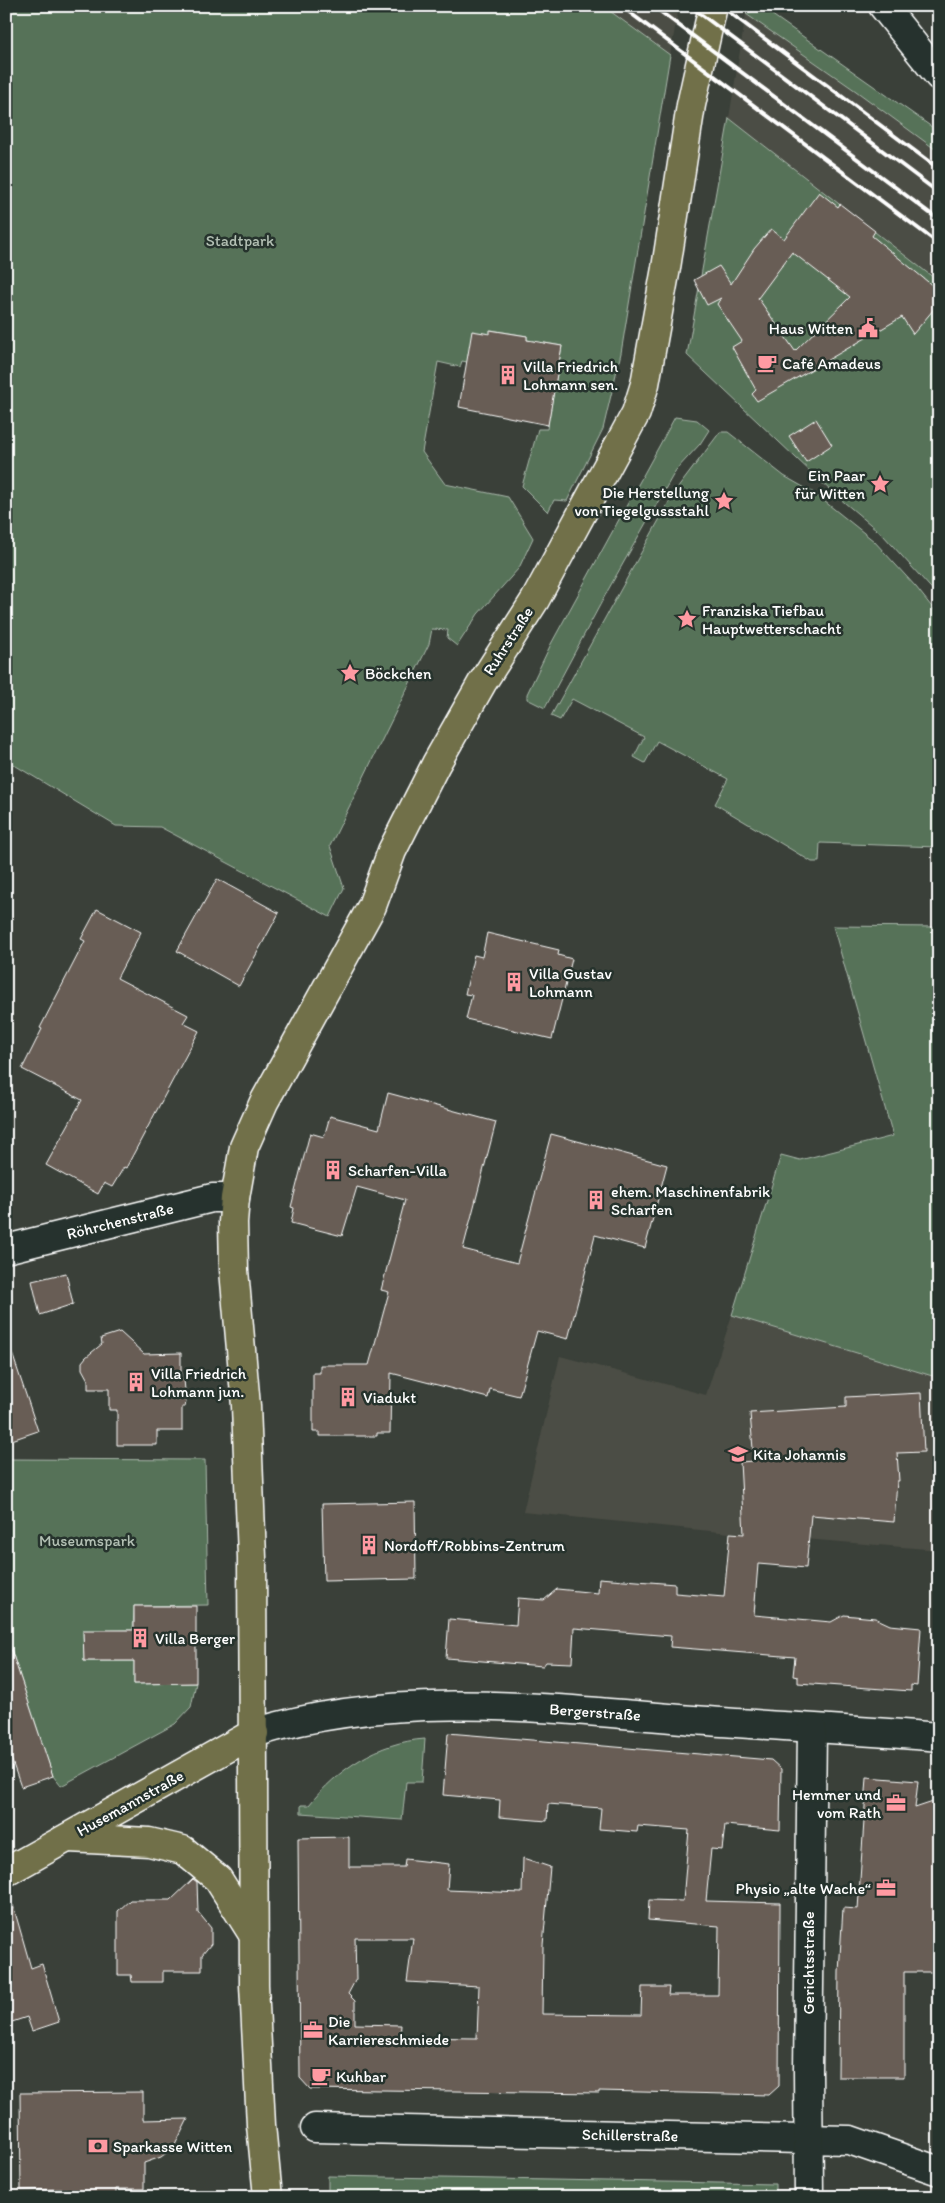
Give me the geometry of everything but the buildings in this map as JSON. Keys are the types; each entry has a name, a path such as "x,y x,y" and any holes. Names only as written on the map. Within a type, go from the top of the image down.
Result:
{"main road":[{"name":"Ruhrstraße","path":"267,2187 256,2045 252,1557 246,1406 234,1270 233,1222 235,1198 244,1147 264,1102 372,906 392,851 436,764 482,683 535,600 636,413 645,384 691,105 713,6"},
{"name":"Husemannstraße","path":"6,1872 254,1733"},
{"path":"68,1838 149,1842 182,1850 218,1879 254,1936"}],"street":[{"path":"883,6 939,76"},
{"name":"Röhrchenstraße","path":"6,1249 212,1198 235,1198"},
{"name":"Bergerstraße","path":"254,1733 291,1722 341,1713 424,1705 578,1710 939,1737"},
{"name":"Gerichtsstraße","path":"809,2197 812,1729"},
{"name":"Schillerstraße","path":"315,2128 850,2140 939,2171"}],"shaded area":[{"path":"603,6 679,6 670,55"},
{"path":"746,14 939,152 939,282 729,118"},
{"name":"Kita Johannis","path":"732,1315 939,1378 939,1550 730,1533 523,1512 560,1356 706,1395"}],"green space":[{"name":"Stadtpark","path":"6,6 603,6 670,55 621,353 603,429 567,501 554,500 548,512 522,486 538,429 547,429 562,346 527,340 527,336 491,330 490,334 467,362 462,361 460,367 438,362 422,452 445,484 508,497 533,538 519,568 478,614 457,646 447,638 448,630 432,629 429,644 330,846 344,888 330,917 160,827 116,826 6,760"},
{"path":"761,7 939,132 939,152 746,14"},
{"path":"729,118 939,282 939,597 883,535 832,492 687,355"},
{"path":"675,417 697,420 709,430 700,444 676,470 608,590 545,708 527,699 527,694 551,644"},
{"path":"720,432 728,432 784,476 814,493 874,541 916,587 939,616 939,847 820,843 819,862 812,862 715,804 728,779 657,741 645,763 634,757 644,737 572,699 560,720 551,716 674,493"},
{"path":"833,926 939,927 939,1378 732,1315 781,1155 800,1160 893,1136"},
{"name":"Museumspark","path":"6,1459 205,1460 208,1605 134,1606 133,1630 83,1631 84,1661 134,1661 134,1684 196,1683 191,1707 175,1724 61,1786 53,1776 6,1634"},
{"path":"425,1739 422,1782 406,1782 402,1820 301,1813 301,1805 309,1805 333,1780 360,1760 391,1746"},
{"path":"328,2176 775,2184 775,2197 328,2197"}],"railway":[{"path":"621,6 939,244"},
{"path":"653,6 939,220"},
{"path":"690,6 939,193"},
{"path":"721,6 939,169"}],"place":[{"name":"Haus Witten","path":"868,328"},
{"name":"Café Amadeus","path":"767,363"},
{"name":"Villa Friedrich Lohmann sen.","path":"508,375"},
{"name":"Ein Paar für Witten","path":"880,484"},
{"name":"Die Herstellung von Tiegelgussstahl","path":"724,501"},
{"name":"Franziska Tiefbau Hauptwetterschacht","path":"687,619"},
{"name":"Böckchen","path":"350,673"},
{"name":"Villa Gustav Lohmann","path":"514,982"},
{"name":"Scharfen-Villa","path":"333,1170"},
{"name":"ehem. Maschinenfabrik Scharfen","path":"596,1200"},
{"name":"Villa Friedrich Lohmann jun.","path":"136,1382"},
{"name":"Viadukt","path":"348,1397"},
{"name":"Kita Johannis","path":"738,1454"},
{"name":"Nordoff/Robbins-Zentrum","path":"369,1545"},
{"name":"Villa Berger","path":"140,1638"},
{"name":"Hemmer und vom Rath","path":"896,1803"},
{"name":"Physio „alte Wache“","path":"886,1888"},
{"name":"Die Karriereschmiede","path":"313,2030"},
{"name":"Kuhbar","path":"321,2076"},
{"name":"Sparkasse Witten","path":"98,2146"}]}
